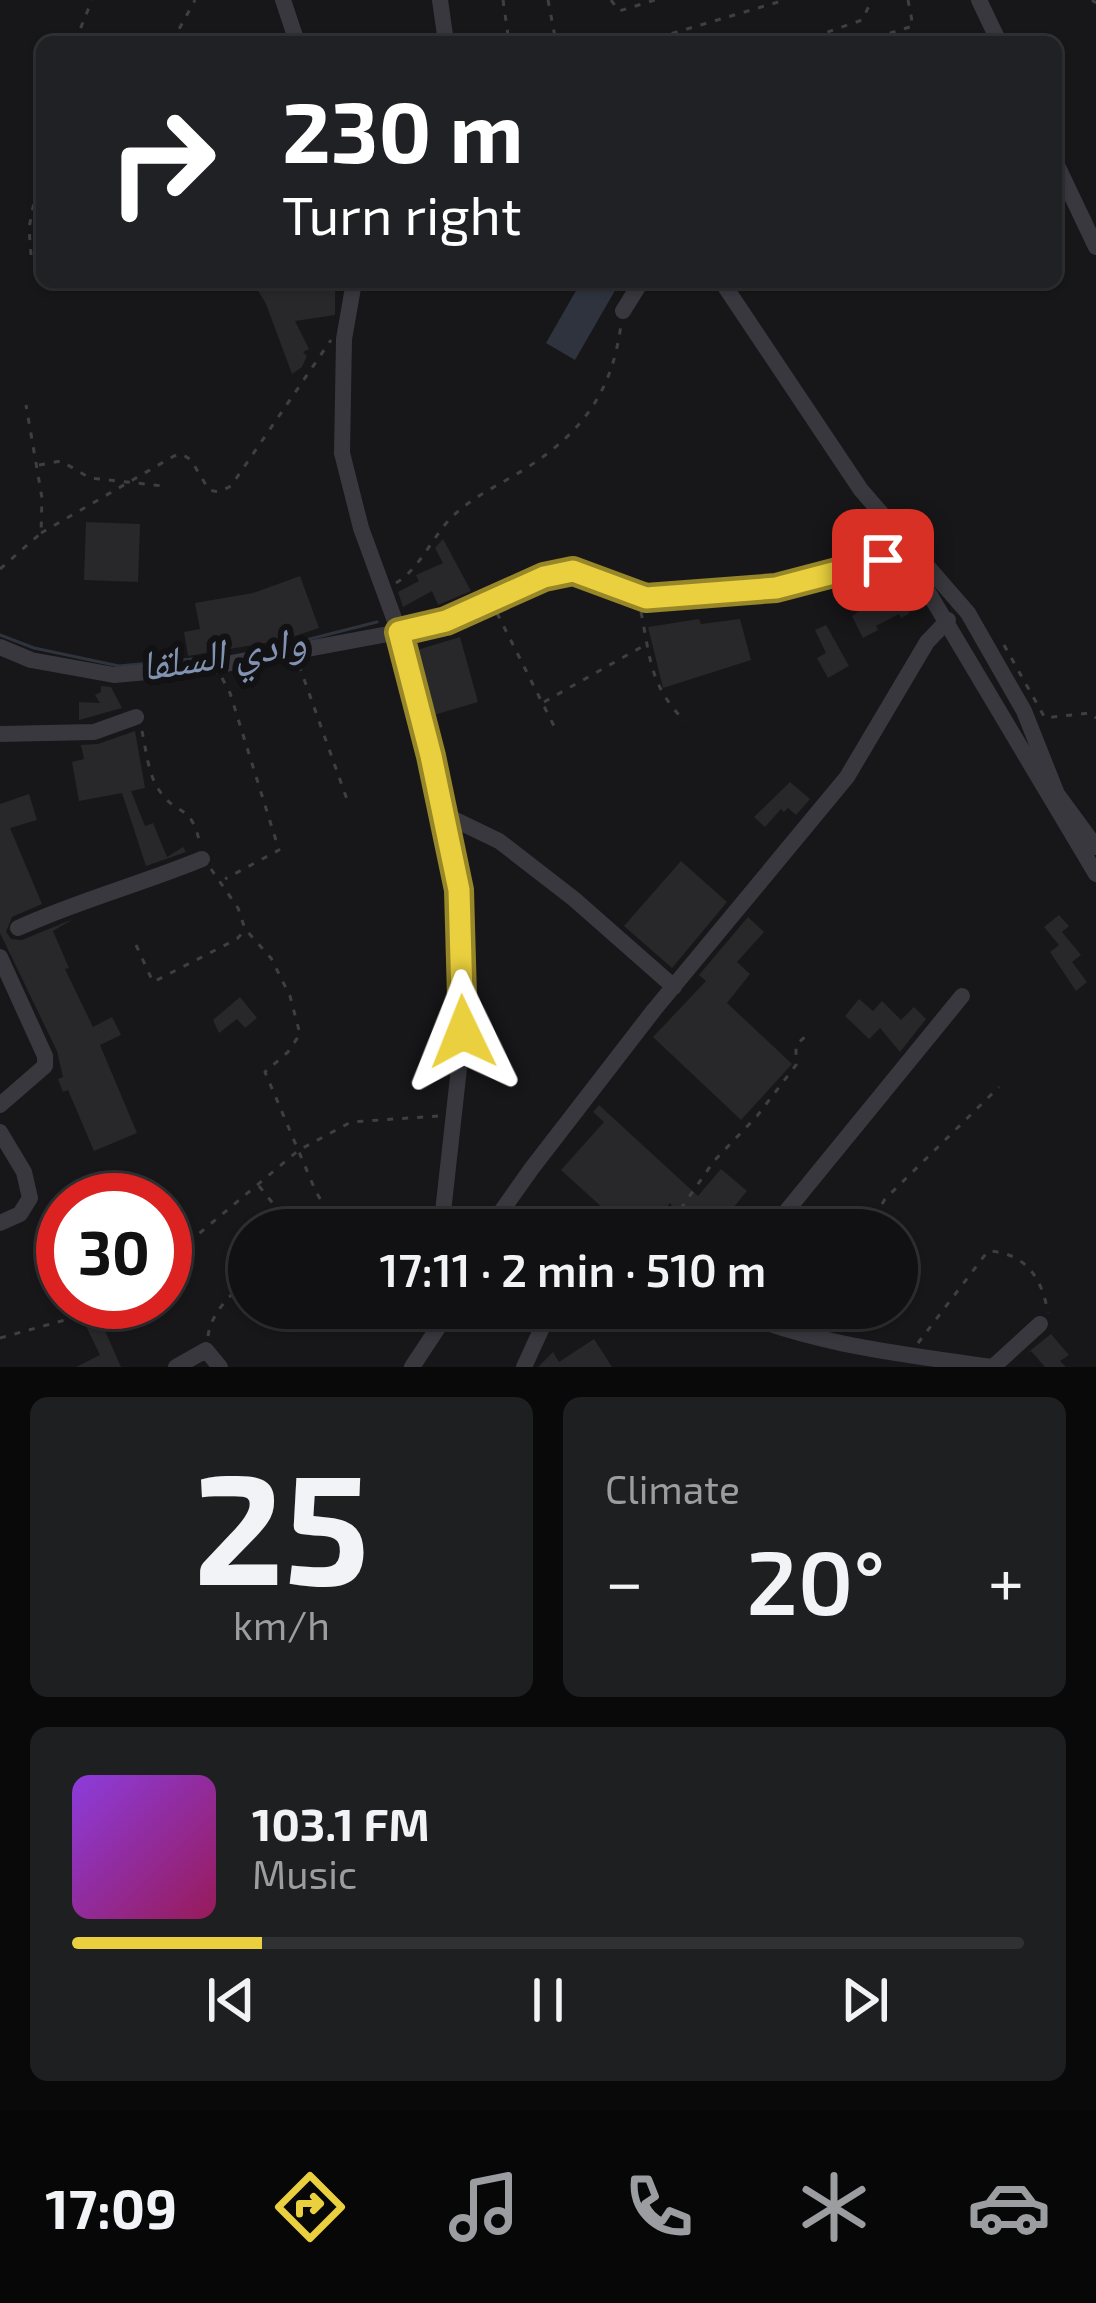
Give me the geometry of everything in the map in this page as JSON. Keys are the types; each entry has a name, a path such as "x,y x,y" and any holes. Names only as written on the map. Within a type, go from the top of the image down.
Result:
{"street":[{"path":"283,0 295,36"},
{"path":"440,0 445,36"},
{"path":"979,0 996,36"},
{"path":"1062,176 1096,247"},
{"path":"353,288 344,339 342,453 361,528 399,632 459,890 463,1011 443,1209"},
{"path":"623,311 637,288"},
{"path":"726,288 861,490 968,613 1024,711 1057,794 1096,847"},
{"path":"0,647 31,660 115,675 215,666 446,621 544,577 573,571 638,598 776,588 883,560 918,575 1096,874"},
{"path":"503,1209 674,987 847,777 928,642 948,620"},
{"path":"0,734 94,732 136,717"},
{"path":"443,814 499,841 674,987"},
{"path":"18,928 202,859"},
{"path":"0,957 46,1066 0,1105"},
{"path":"788,1209 962,996"},
{"path":"0,1132 24,1172 30,1198 20,1214 0,1223"},
{"path":"795,1329 907,1357 992,1367 1040,1324"},
{"path":"412,1367 434,1329"},
{"path":"524,1367 541,1329"},
{"path":"176,1367 206,1350 220,1367"}],"path":[{"path":"77,36 92,0"},
{"path":"175,36 195,0"},
{"path":"503,0 508,36"},
{"path":"548,0 555,36"},
{"path":"611,0 619,11 656,0"},
{"path":"663,36 785,0"},
{"path":"816,36 862,20 872,0"},
{"path":"880,36 913,26 908,0"},
{"path":"31,255 29,228 36,192"},
{"path":"383,588 402,580 452,517 527,468 592,410 616,361 623,311"},
{"path":"0,569 41,533 182,454 191,460 208,490 219,492 231,485 328,340 344,339"},
{"path":"26,405 38,466 41,533"},
{"path":"38,466 61,461 90,478 163,486"},
{"path":"638,598 656,685 685,721"},
{"path":"491,601 557,732"},
{"path":"996,638 1045,718 1089,713 1096,718"},
{"path":"542,703 647,644"},
{"path":"294,652 349,805"},
{"path":"215,666 230,693 279,850 222,881"},
{"path":"136,717 159,792 196,824 202,859 222,881 245,929 271,958 290,997 300,1034 266,1072 327,1209"},
{"path":"136,946 153,982 237,939 245,929"},
{"path":"681,1209 714,1161 796,1065 796,1046 807,1036"},
{"path":"879,1209 999,1087"},
{"path":"192,1239 299,1150 351,1121 452,1116"},
{"path":"258,1184 278,1209"},
{"path":"907,1357 988,1251 1012,1255 1033,1269 1048,1314 1040,1324"},
{"path":"206,1350 210,1325 228,1299"},
{"path":"0,1338 36,1328"},
{"path":"837,1342 844,1329"}],"shaded area":[{"path":"578,288 616,288 575,360 546,343"}],"building":[{"path":"257,288 335,288 335,315 295,321 309,349 303,352 307,356 302,367 292,374"},
{"path":"86,522 140,524 138,582 84,580"},
{"path":"443,539 471,591 438,605 432,591 403,607 398,592 419,581 416,575 443,563 435,548"},
{"path":"300,576 319,628 283,640 188,656 184,632 200,629 195,603 253,593"},
{"path":"890,590 910,613 876,626 878,630 863,638 852,616"},
{"path":"699,619 701,624 740,619 751,660 663,688 648,627"},
{"path":"826,625 849,666 828,678 817,658 826,653 815,630"},
{"path":"460,637 478,702 434,715 417,650"},
{"path":"101,686 111,687 122,708 79,720 79,702 100,703 95,695"},
{"path":"135,731 145,788 131,791 145,826 153,823 167,857 183,847 186,852 146,866 122,793 79,801 72,762 84,759 81,745"},
{"path":"790,782 810,799 796,815 781,809 765,827 754,817"},
{"path":"29,794 37,820 10,828 42,904 12,917 6,932 11,939 22,940 73,919 53,931 69,968 65,969 93,1027 112,1017 121,1035 100,1045 137,1133 94,1151 68,1090 63,1092 58,1079 63,1077 57,1051 0,933 0,804"},
{"path":"681,861 727,902 672,968 624,926"},
{"path":"1059,915 1069,926 1062,932 1081,955 1072,962 1087,982 1076,991 1050,952 1059,945 1044,927"},
{"path":"748,917 764,932 737,962 750,974 727,1003 792,1064 741,1120 653,1037 706,981 699,975"},
{"path":"240,997 257,1018 245,1028 237,1019 219,1033 213,1020"},
{"path":"859,999 873,1011 882,1001 901,1020 914,1007 926,1019 900,1052 880,1028 869,1039 845,1016"},
{"path":"599,1105 698,1196 721,1169 747,1191 732,1209 674,1209 670,1203 665,1209 604,1209 561,1170 604,1122 593,1112"},
{"path":"87,1329 104,1329 121,1367 76,1367 100,1355"},
{"path":"1051,1334 1069,1355 1060,1361 1066,1367 1045,1367 1031,1351 1026,1354"},
{"path":"594,1339 612,1367 538,1367 553,1352 559,1362"}],"waterway":[{"name":"وادي السلقا","path":"298,642 377,622"},
{"name":"وادي السلقا","path":"0,635 34,648 119,666 224,656"}],"route":[{"path":"463,1032 459,890 399,632 446,621 544,577 573,571 646,598 776,588 883,560"}]}
